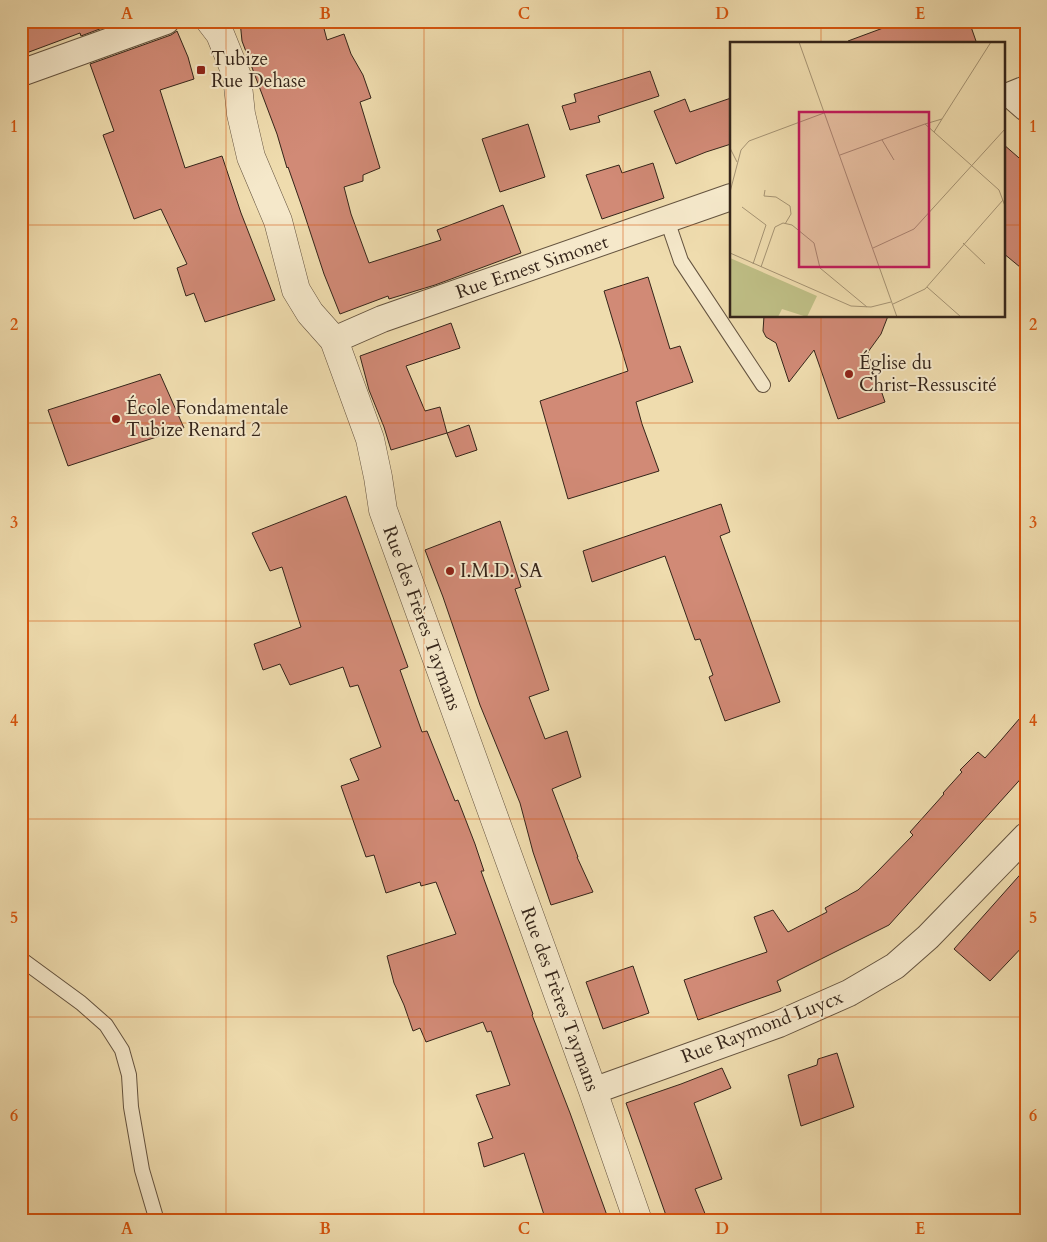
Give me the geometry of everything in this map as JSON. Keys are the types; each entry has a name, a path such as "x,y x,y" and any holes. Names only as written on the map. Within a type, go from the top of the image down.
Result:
{"street":[{"path":"21,74 166,21"},
{"name":"Rue des Frères Taymans","path":"210,21 220,34 237,76 241,114 251,157 278,221 296,290 310,313 334,340 370,439 383,510 593,1091 638,1221"},
{"name":"Rue Ernest Simonet","path":"334,340 382,318 667,220 730,196"},
{"name":"Rue Raymond Luycx","path":"593,1091 779,1024 849,993 895,966 1026,836"}],"lane":[{"path":"667,220 681,261 763,385"},
{"path":"21,959 81,1003 106,1026 122,1050 129,1075 142,1170 157,1221"}],"building":[{"path":"32,21 121,21 81,36 80,33 21,55 21,25"},
{"path":"240,21 322,21 327,40 344,34 351,54 363,75 371,98 360,102 380,168 363,175 363,181 344,187 351,214 369,263 441,240 437,230 503,205 521,253 435,285 389,299 388,296 340,314 324,274 277,134 242,41"},
{"path":"902,21 969,21 976,42 848,42"},
{"path":"177,31 188,57 194,79 160,90 185,168 222,156 241,213 275,300 205,322 194,293 186,296 177,268 187,264 161,209 134,219 103,135 114,131 90,64 171,35"},
{"path":"650,71 659,96 598,116 600,122 570,130 562,106 576,102 574,94"},
{"path":"730,98 730,144 676,164 654,111 685,99 690,112"},
{"path":"528,124 545,177 500,192 482,139"},
{"path":"1004,145 1026,164 1026,272 1004,254"},
{"path":"653,163 664,198 602,219 586,175 619,165 622,173"},
{"path":"648,277 670,349 680,346 693,382 636,402 659,471 568,499 540,401 628,371 604,291"},
{"name":"Église du Christ-Ressuscité","path":"764,318 887,318 881,334 868,352 885,402 838,419 814,350 789,382 776,343 766,337 763,331"},
{"path":"451,323 460,348 406,366 425,411 440,407 447,433 391,450 369,390 360,356"},
{"name":"École Fondamentale Tubize Renard 2","path":"160,374 184,428 68,466 48,410"},
{"path":"469,425 477,450 456,457 447,433"},
{"path":"346,496 408,667 400,670 422,732 427,731 455,801 458,800 475,844 484,871 481,871 532,1015 609,1221 546,1221 524,1153 484,1167 478,1143 493,1138 476,1095 510,1085 491,1031 487,1032 483,1022 426,1042 420,1028 413,1031 394,983 387,956 456,934 436,882 421,886 420,882 386,893 374,855 366,857 341,786 359,780 350,759 381,747 358,685 350,687 343,667 290,685 280,664 263,670 254,644 301,627 282,567 270,571 252,533"},
{"path":"721,504 730,532 720,536 780,702 725,721 709,677 713,675 700,639 695,640 665,556 592,582 583,551"},
{"path":"500,521 521,587 515,589 549,690 529,697 545,739 567,731 581,777 552,789 577,857 593,892 551,905 533,852 520,803 480,705 425,550"},
{"path":"1026,711 1026,773 889,925 777,981 781,991 698,1020 684,980 767,952 754,917 773,910 788,932 827,912 825,908 858,890 913,835 910,832 962,772 960,770 978,752 985,758"},
{"path":"1026,868 1026,943 990,981 954,949"},
{"path":"633,966 649,1013 603,1029 586,982"},
{"path":"837,1053 854,1107 801,1126 788,1075 817,1065 818,1059"},
{"path":"722,1068 731,1088 694,1103 722,1179 695,1189 708,1221 668,1221 626,1103"}],"place":[{"name":"Tubize Rue Dehase","path":"201,70"},
{"name":"Église du Christ-Ressuscité","path":"849,374"},
{"name":"École Fondamentale Tubize Renard 2","path":"116,419"},
{"name":"I.M.D. SA","path":"450,571"}]}
